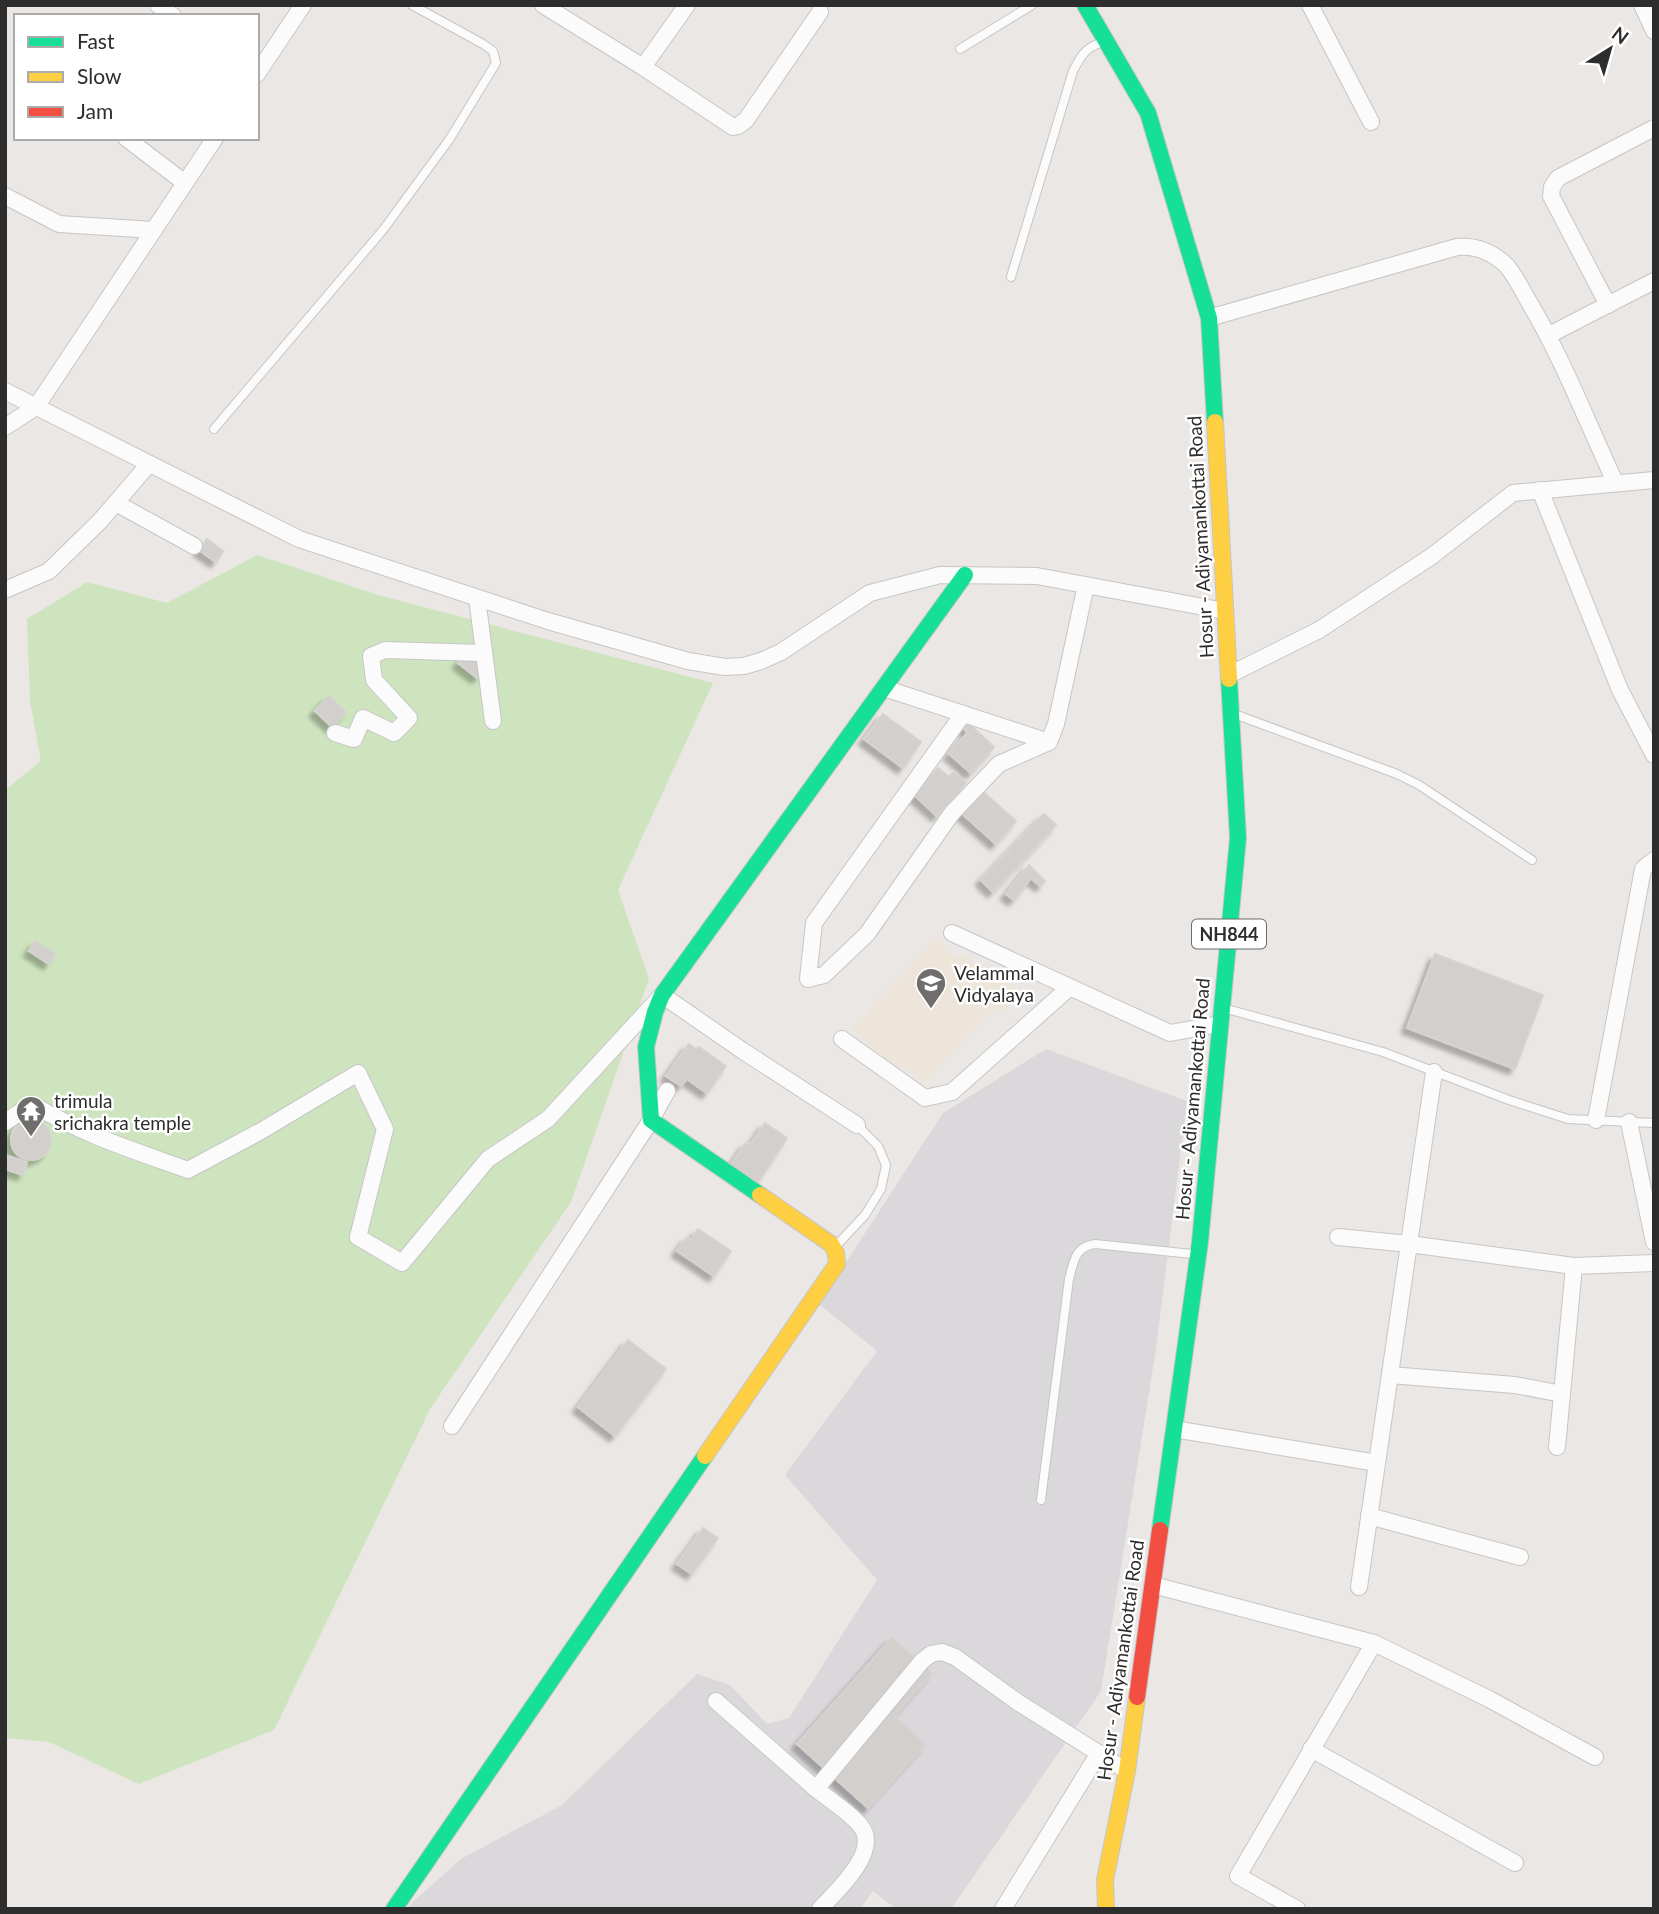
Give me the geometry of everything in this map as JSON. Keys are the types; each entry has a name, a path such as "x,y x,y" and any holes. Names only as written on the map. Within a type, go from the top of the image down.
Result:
{"main road":[{"name":"Hosur - Adiyamankottai Road","path":"1085,5 1148,113 1209,318 1238,838 1198,1255 1127,1770 1105,1880 1106,1909"},
{"path":"394,1909 837,1264 835,1248 651,1120 646,1046 662,995 965,575"},
{"name":"Hosur - Adiyamankottai Road","path":"1090,1909 1105,1880"}],"street":[{"path":"259,71 303,5"},
{"path":"543,5 643,66 733,127 746,120 820,12"},
{"path":"643,66 687,5"},
{"path":"1310,5 1371,122"},
{"path":"1642,5 1654,31"},
{"path":"1608,305 1551,196 1551,191 1558,178 1654,128"},
{"path":"129,140 185,183"},
{"path":"5,427 36,407 214,140"},
{"path":"5,196 59,224 154,230"},
{"path":"1209,318 1457,247 1468,246 1490,254 1508,268 1549,335 1615,482"},
{"path":"1549,335 1654,281"},
{"path":"5,391 299,539 548,621 676,657 725,667 744,666 781,652 870,593 940,575 1037,576 1225,611"},
{"path":"5,590 49,571 100,521 149,464"},
{"path":"1229,675 1319,630 1432,556 1513,493 1654,480"},
{"path":"1540,491 1619,690 1654,755"},
{"path":"116,503 194,547"},
{"path":"963,714 814,923 808,979 824,975 867,934 952,813 999,764 1049,743 1056,724 1086,585"},
{"path":"477,598 493,721"},
{"path":"335,733 354,739 363,718 394,733 409,718 374,680 371,656 385,650 483,653"},
{"path":"884,688 1049,743"},
{"path":"1596,1120 1643,869 1654,860"},
{"path":"952,933 1170,1032 1221,1016"},
{"path":"842,1039 925,1098 952,1092 1070,987"},
{"path":"5,1122 32,1104 94,1136 188,1170 261,1131 358,1073 385,1129 358,1237 402,1263 488,1159 548,1119 662,995 857,1125"},
{"path":"1359,1587 1434,1072"},
{"path":"452,1426 651,1120 667,1091"},
{"path":"1629,1122 1654,1242"},
{"path":"1338,1237 1574,1266 1654,1263"},
{"path":"1558,1447 1574,1266"},
{"path":"1390,1375 1515,1385 1562,1394"},
{"path":"1174,1429 1377,1463"},
{"path":"1369,1516 1520,1557"},
{"path":"1153,1585 1374,1643 1489,1699 1595,1757"},
{"path":"1297,1909 1238,1876 1374,1643"},
{"path":"816,1789 922,1661 932,1654 942,1652 955,1657 1019,1703 1127,1770"},
{"path":"716,1701 862,1826 866,1842 857,1866 820,1909"},
{"path":"1311,1749 1515,1863"},
{"path":"1003,1909 1099,1753"}],"lane":[{"path":"214,429 383,230 449,140 496,63 493,51 483,44 412,5"},
{"path":"960,49 1032,5"},
{"path":"1012,277 1073,71 1089,47 1106,41"},
{"path":"1231,713 1397,774 1419,785 1532,860"},
{"path":"1221,1016 1383,1052 1508,1100 1568,1119 1654,1124"},
{"path":"835,1248 865,1215 881,1189 886,1165 878,1146 857,1125"},
{"path":"1041,1500 1069,1279 1074,1259 1085,1246 1095,1244 1198,1255"}],"shaded area":[{"name":"Velammal Vidyalaya","path":"936,938 956,957 964,956 981,971 989,964 1021,993 1002,1013 995,1007 924,1083 903,1064 897,1070 852,1029"},
{"path":"1046,1049 1187,1101 1156,1349 1101,1691 951,1909 896,1909 873,1891 860,1909 405,1909 461,1859 562,1805 697,1674 730,1685 767,1724 789,1718 877,1580 785,1475 877,1351 819,1304 943,1113"}],"green space":[{"path":"257,555 378,595 713,683 618,890 649,979 571,1202 430,1409 274,1730 139,1784 49,1742 5,1738 5,790 41,761 30,701 27,619 87,582 167,603"}],"building":[{"path":"207,539 223,551 216,562 199,550"},
{"path":"474,645 493,661 477,678 458,663"},
{"path":"329,696 346,712 332,727 315,711"},
{"path":"883,714 921,742 903,768 864,739"},
{"path":"967,722 994,747 971,773 949,754 968,732 963,727"},
{"path":"938,768 949,777 954,772 966,783 937,816 914,795"},
{"path":"980,789 1016,821 996,844 959,811"},
{"path":"1044,814 1056,825 993,892 981,880"},
{"path":"1029,865 1045,881 1041,886 1031,878 1014,900 1006,894"},
{"path":"36,941 55,954 49,964 29,951"},
{"path":"1435,954 1543,995 1515,1069 1407,1028"},
{"path":"689,1044 696,1049 699,1047 726,1066 707,1093 687,1079 681,1086 666,1076"},
{"name":"trimula srichakra temple","path":"31,1120 39,1121 45,1126 50,1132 50,1148 45,1154 39,1159 31,1160 23,1159 17,1154 12,1148 11,1140 12,1132 17,1126 23,1121"},
{"path":"765,1123 787,1138 758,1182 731,1165 745,1144 751,1143"},
{"path":"8,1156 27,1162 23,1175 5,1169"},
{"path":"698,1229 731,1251 714,1276 677,1251 687,1237 691,1240"},
{"path":"628,1340 666,1369 615,1436 578,1407"},
{"path":"703,1528 718,1538 692,1574 677,1564"},
{"path":"892,1638 932,1673 894,1716 925,1744 868,1808 797,1744"}],"traffic: fast":[{"path":"1085,5 1148,113 1209,318 1215,422"},
{"path":"760,1195 651,1120 646,1047 655,1012 662,995 965,575"},
{"path":"1160,1530 1200,1242 1238,838 1229,679"},
{"path":"394,1909 705,1456"}],"traffic: slow":[{"path":"1215,422 1229,679"},
{"path":"705,1456 837,1264 836,1253 831,1244 760,1195"},
{"path":"1106,1909 1105,1880 1127,1771 1137,1697"}],"traffic: jam":[{"path":"1137,1697 1160,1530"}],"place":[{"name":"Velammal Vidyalaya","path":"931,1010"},
{"name":"trimula srichakra temple","path":"31,1138"}]}
